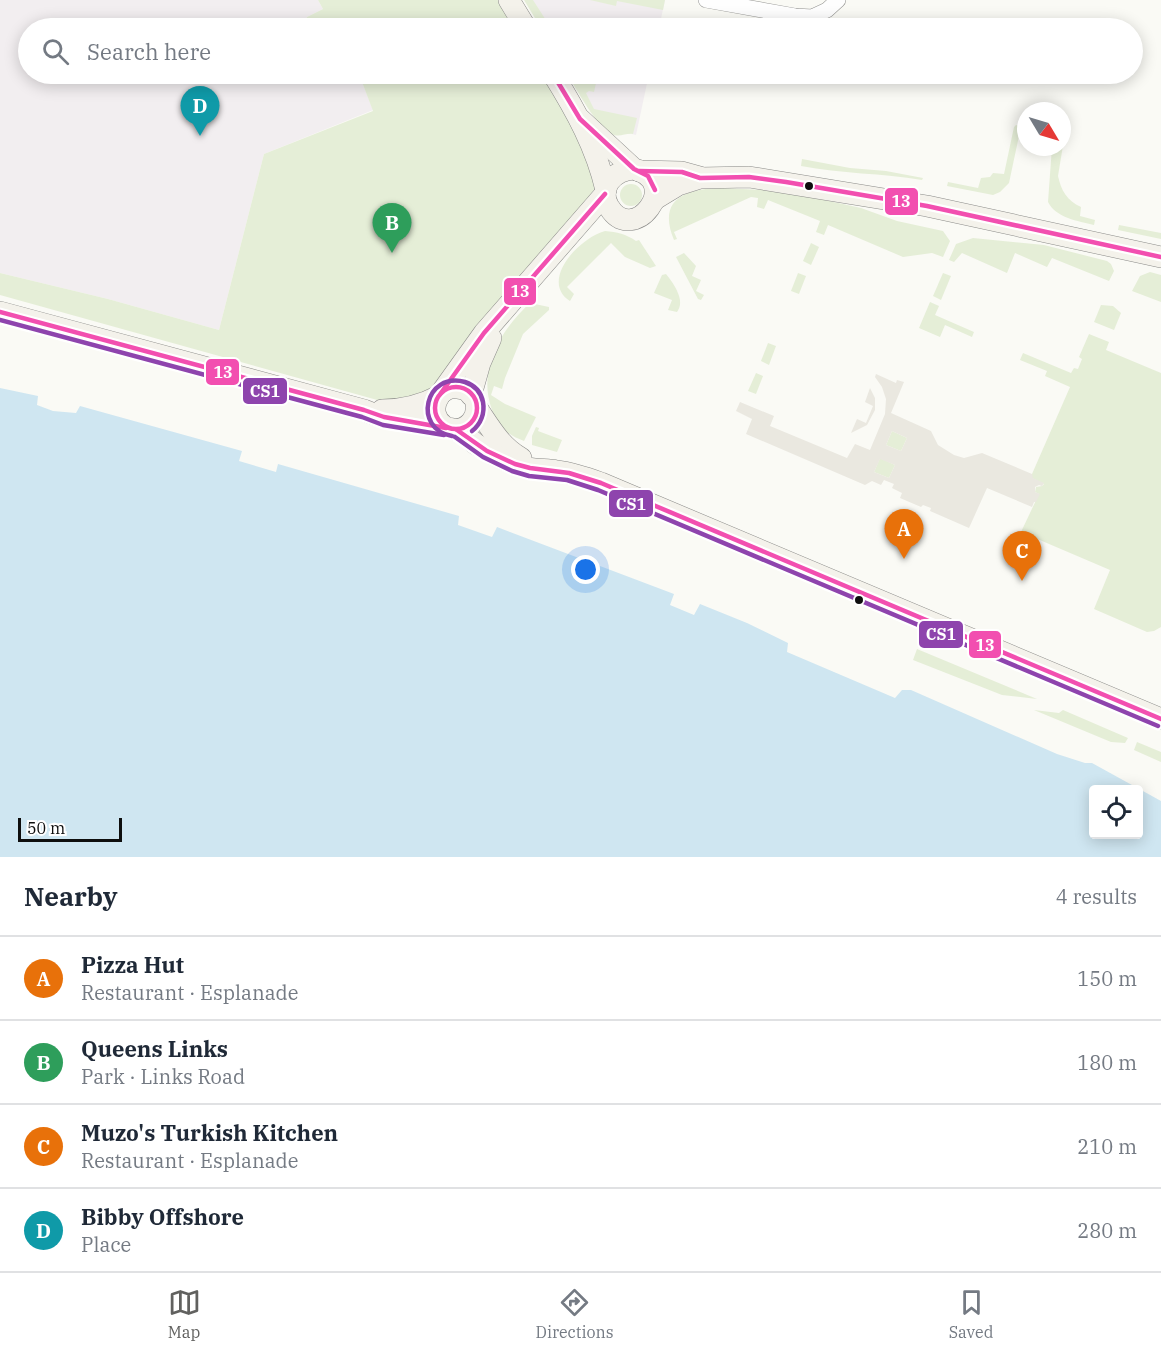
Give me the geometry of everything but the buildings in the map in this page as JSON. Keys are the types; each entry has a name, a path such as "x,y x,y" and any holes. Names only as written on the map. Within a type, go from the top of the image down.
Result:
{"street":[{"path":"509,0 520,18"},
{"path":"706,0 812,17 826,10 838,0"},
{"path":"559,84 580,119 597,158 608,206 621,218"},
{"path":"569,238 592,225 644,215 655,199 654,185 645,174 637,170 580,119"},
{"path":"700,178 682,172 637,170 619,172 608,183 605,192 569,238 484,333 440,395 435,405 435,414 439,422 499,458 524,468 577,474 601,483 1161,719"},
{"path":"655,199 678,185 700,178 758,178 916,204 1161,257"},
{"path":"0,312 364,410 387,419 429,423 451,429 463,428 471,423 476,414 474,401 487,345 508,306"},
{"path":"364,410 407,409 424,404 450,388 459,388 474,401 490,429 504,445 517,456 540,469"}],"shaded area":[{"path":"0,0 318,0 323,9 307,18 18,18 18,84 363,84 373,110 264,154 219,330 108,299 0,273"},
{"path":"526,0 665,0 661,18 537,18"},
{"path":"577,84 647,84 636,135 628,133 616,135 608,131"},
{"path":"876,374 896,383 897,380 904,382 891,413 931,431 938,445 964,458 982,453 1032,474 1033,478 1044,483 1042,486 1035,487 1035,492 1040,494 1032,507 987,488 969,528 930,511 931,508 923,505 921,507 900,498 902,493 892,488 894,484 884,480 881,485 872,481 865,485 746,434 752,419 736,411 740,402 774,416 770,426 847,458 855,444 870,450 885,414 886,399 875,377","holes":["892,431 907,438 901,451 886,445","880,459 895,465 889,478 874,472"]},
{"path":"870,388 875,398 875,410 867,425 851,433 857,419 866,423 873,406 865,402"}],"green space":[{"path":"318,0 499,0 511,18 307,18 323,9"},
{"path":"524,0 533,0 545,18 535,18"},
{"path":"590,0 665,0 663,10 617,1 616,6"},
{"path":"363,84 552,84 591,152 596,184 590,200 436,387 418,398 388,403 0,295 0,273 108,299 219,330 264,154 373,111"},
{"path":"573,84 596,84 594,92 586,93 594,109 637,118 633,134 614,135 608,132 594,117"},
{"path":"1017,125 1017,145 1009,183 1000,192 993,195 947,186 948,182 978,188 981,178 990,177 993,173 1004,174 1014,127"},
{"path":"1051,156 1061,156 1058,176 1063,190 1068,198 1081,207 1080,216 1095,220 1094,225 1056,212 1048,202"},
{"path":"802,159 923,178 922,180 816,169 801,166"},
{"path":"627,184 635,184 642,191 642,199 635,206 627,206 620,199 620,191"},
{"path":"721,188 766,190 861,208 897,221 943,231 950,241 943,257 932,253 903,257 828,225 824,235 816,232 820,221 768,200 764,209 757,207 758,198 751,197 674,232 677,239 674,240 669,215 678,199 696,191"},
{"path":"1119,225 1161,233 1161,239 1118,230"},
{"path":"605,231 639,240 656,266 650,268 625,257 611,243 567,287 574,294 570,301 562,293 559,283 566,261 584,242"},
{"path":"973,238 1044,245 1107,261 1114,271 1109,281 1052,258 1047,267 1015,253 1007,273 962,253 954,262 949,260 956,244"},
{"path":"811,243 819,247 811,265 803,261"},
{"path":"684,253 696,266 692,276 701,280 696,291 704,295 701,300 698,299 676,257"},
{"path":"1150,272 1161,275 1161,302 1132,291 1140,276"},
{"path":"798,273 806,276 799,294 791,291"},
{"path":"943,273 951,276 941,300 933,296"},
{"path":"666,274 680,298 677,312 668,310 672,300 654,293 662,275"},
{"path":"930,302 939,306 935,315 974,332 972,337 945,325 940,337 919,328"},
{"path":"530,303 549,307 549,310 523,334 502,389 494,386 491,395 505,404 536,417 524,441 504,430 498,421 492,410 487,380 494,352 501,338"},
{"path":"1101,305 1113,306 1121,313 1114,330 1094,322"},
{"path":"1089,334 1109,342 1106,350 1161,373 1161,627 1154,631 1147,632 1094,609 1110,570 1021,532 1039,494 1035,492 1036,487 1044,484 1032,478 1032,474 1070,387 1045,376 1047,371 1020,360 1023,353 1071,373 1074,368 1078,369 1082,359 1079,357"},
{"path":"768,343 776,346 769,365 761,361"},
{"path":"756,373 763,376 756,394 748,391"},
{"path":"536,427 539,428 538,431 562,440 557,452 532,445 532,436"},
{"path":"892,431 907,438 901,451 886,445"},
{"path":"880,458 895,465 889,478 874,472"},
{"path":"917,649 1037,699 1002,695 913,660"},
{"path":"1034,710 1059,713 1063,710 1128,738 1125,743 1111,742"},
{"path":"1137,742 1161,752 1161,762 1134,750"}],"water":[{"path":"0,388 38,396 37,405 53,411 76,413 80,406 242,451 239,461 276,472 278,464 459,516 458,525 492,537 497,527 674,594 670,605 694,615 700,604 788,643 787,652 895,698 902,690 911,690 1057,754 1092,763 1132,785 1089,785 1089,839 1143,839 1143,791 1161,801 1161,857 0,857"}],"transit line":[{"name":"13","path":"559,84 580,119 634,169 648,176 655,190"},
{"name":"13","path":"639,171 682,172 700,178 749,177 786,182 927,206 1161,257"},
{"name":"13","path":"441,393 484,333 605,194"},
{"name":"13","path":"0,312 384,417 446,428"},
{"name":"CS1","path":"0,320 362,417 383,425 444,435"},
{"name":"CS1","path":"452,436 439,431 432,423 428,413 428,402 433,392 440,385 451,381 471,385 477,389 482,398 482,418 472,431"},
{"name":"13","path":"456,387 471,393 477,408 471,423 456,429 441,423 435,408 441,393 456,387"},
{"name":"13","path":"457,430 487,451 515,464 569,473 601,483 1161,719"},
{"name":"CS1","path":"455,437 483,457 512,471 529,476 567,480 598,490 1158,726"}],"place":[{"name":"Bibby Offshore","path":"200,136"},
{"name":"Queens Links","path":"392,253"},
{"name":"Pizza Hut","path":"904,559"},
{"name":"Muzo's Turkish Kitchen","path":"1022,581"}]}
